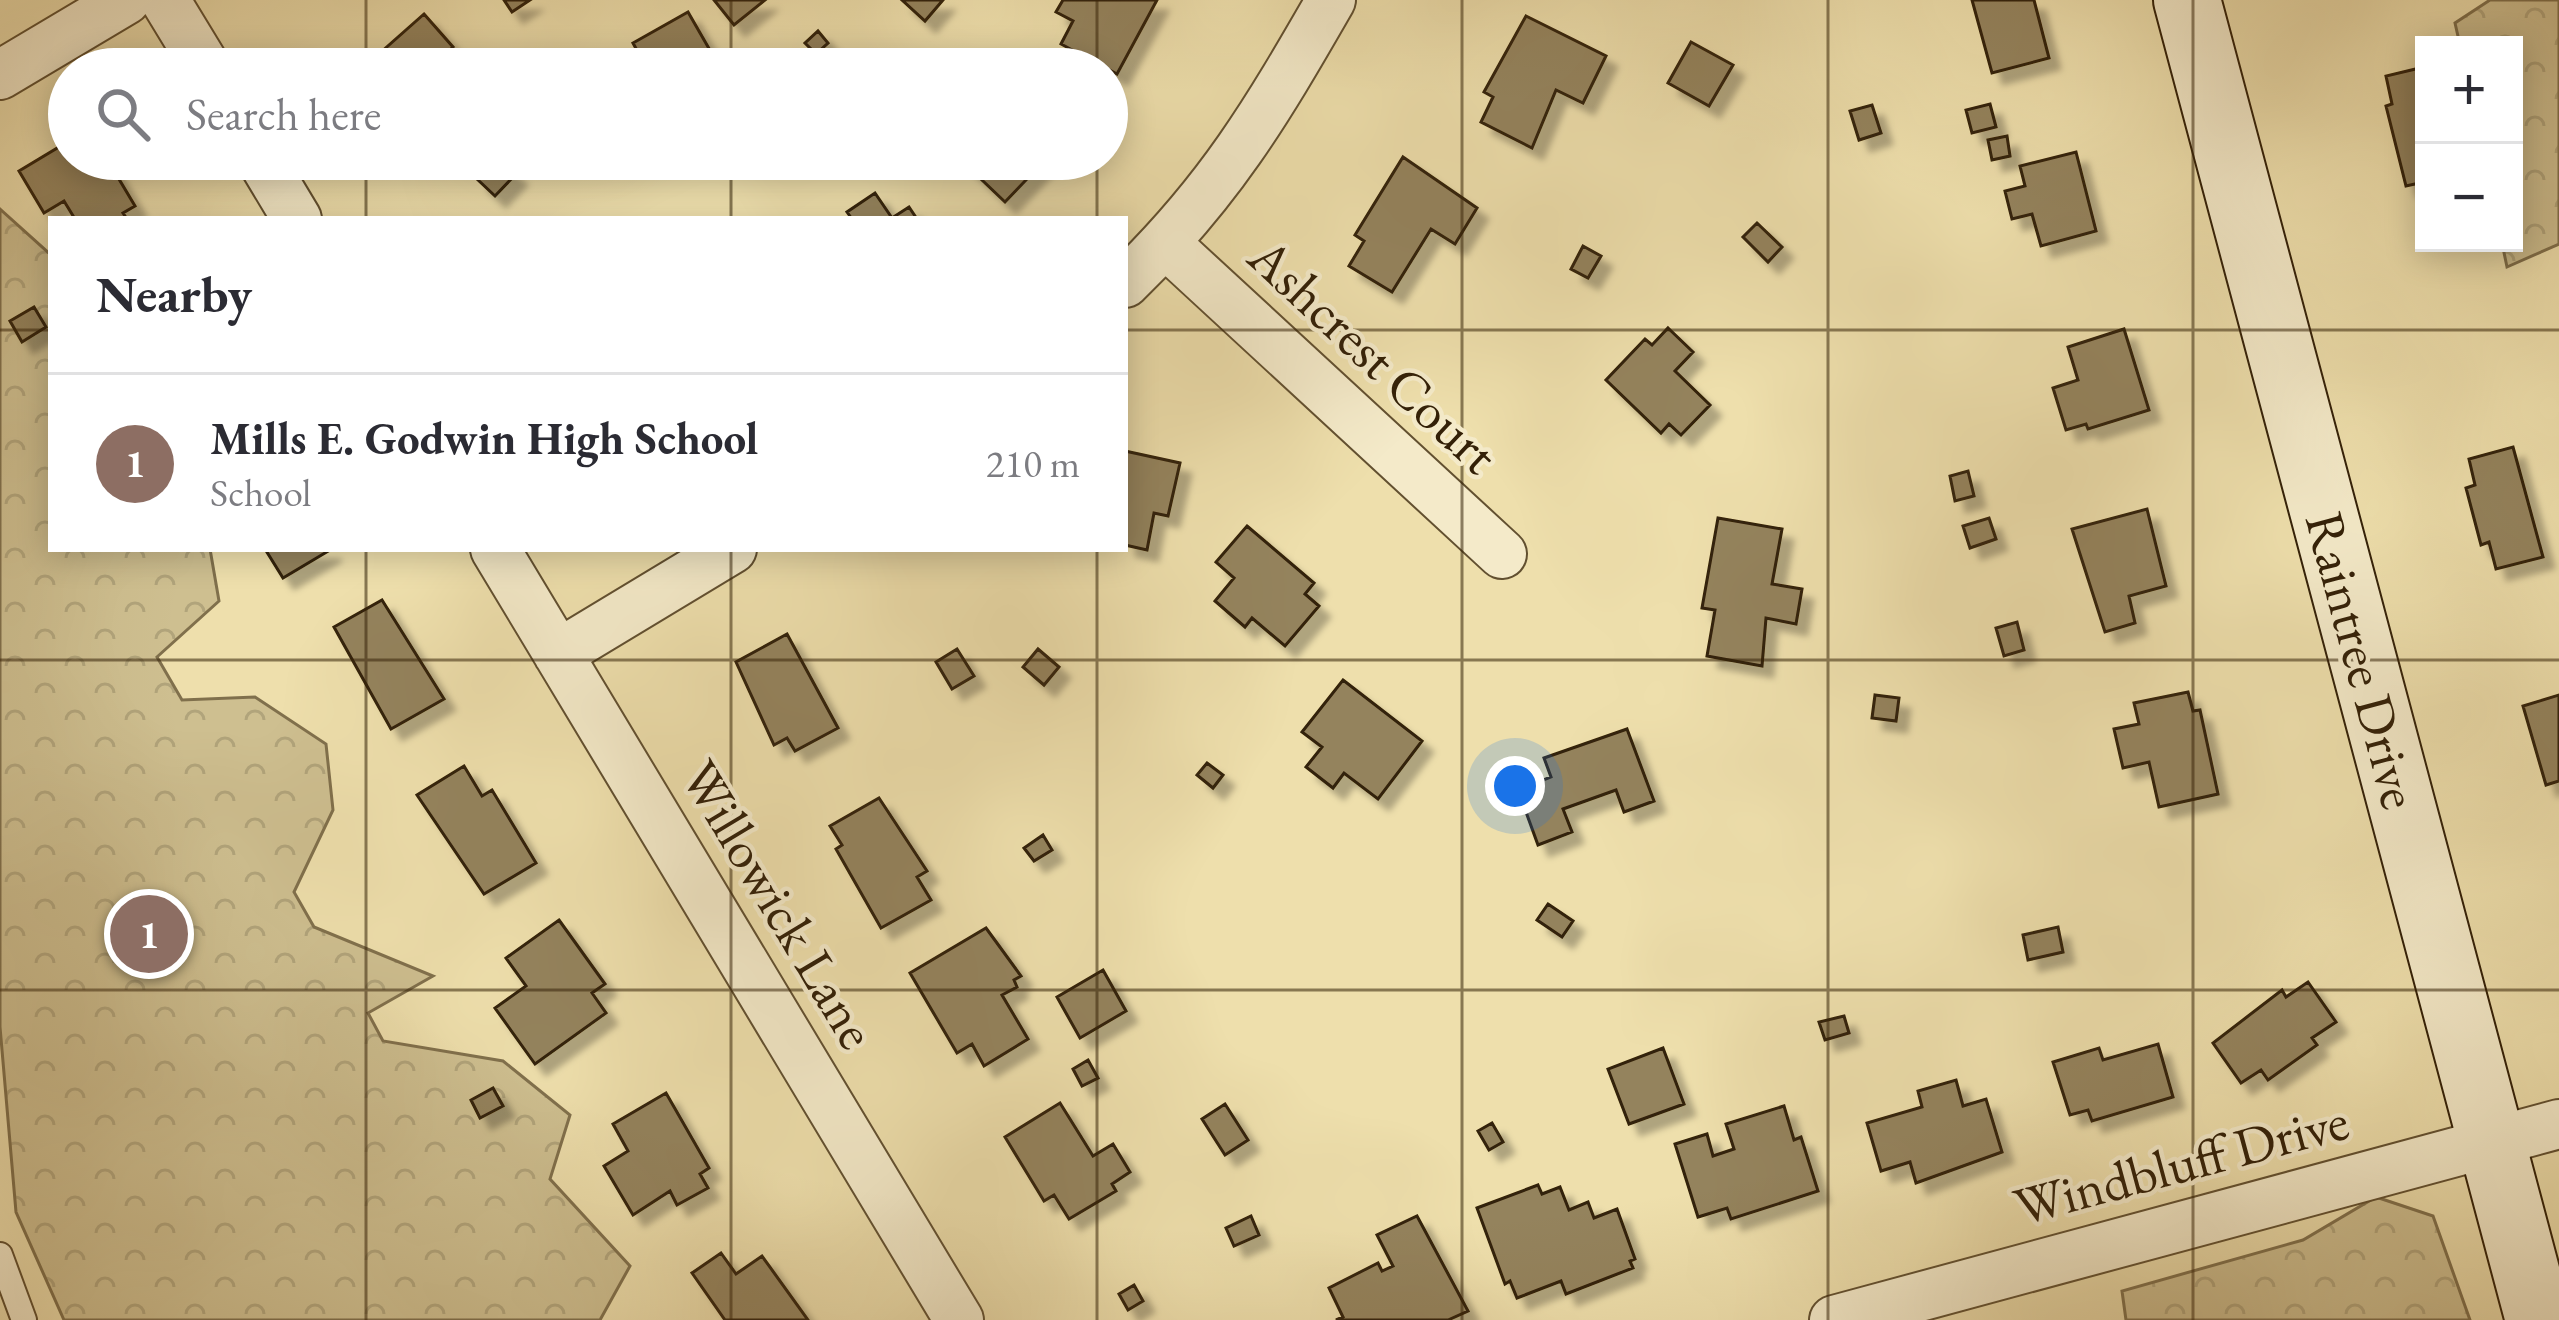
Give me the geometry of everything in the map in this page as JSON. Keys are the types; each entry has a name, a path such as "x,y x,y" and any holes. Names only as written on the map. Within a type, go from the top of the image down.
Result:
{"street":[{"path":"0,75 126,0"},
{"path":"165,0 194,48"},
{"path":"1128,281 1248,144 1331,0"},
{"name":"Raintree Drive","path":"2187,0 2540,1320"},
{"path":"274,180 295,216"},
{"name":"Ashcrest Court","path":"1165,243 1502,554"},
{"name":"Willowick Lane","path":"497,552 959,1320"},
{"path":"558,654 727,552"},
{"name":"Windbluff Drive","path":"1834,1320 2559,1124"}],"lane":[{"path":"0,1255 24,1320"}],"green space":[{"path":"2490,0 2559,0 2559,244 2507,267 2504,252 2523,252 2523,36 2458,36 2455,23"},
{"path":"0,209 48,252 48,552 211,552 219,601 157,657 182,700 255,697 326,744 333,810 294,892 314,927 433,976 368,1013 383,1041 503,1061 570,1115 550,1179 630,1266 600,1320 64,1320 16,1212 0,1027"},
{"path":"2376,1197 2433,1216 2470,1320 2126,1320 2122,1291 2303,1240"}],"building":[{"path":"504,0 530,0 512,12"},
{"path":"714,0 765,0 734,25"},
{"path":"902,0 943,0 925,21"},
{"path":"1063,0 1157,0 1128,54 1128,48 1061,44 1073,21 1056,12"},
{"path":"1972,0 2034,0 2049,58 1992,73"},
{"path":"688,12 709,48 636,48 633,43"},
{"path":"424,14 453,47 452,48 386,48"},
{"path":"1526,16 1606,56 1583,103 1556,90 1532,148 1481,122 1493,97 1484,92"},
{"path":"818,31 828,43 810,48 805,43"},
{"path":"1691,42 1733,65 1709,106 1668,83"},
{"path":"2415,69 2415,184 2406,186 2386,106 2392,104 2386,76"},
{"path":"1990,104 1996,127 1972,133 1966,110"},
{"path":"1872,105 1881,133 1859,140 1850,111"},
{"path":"2007,136 2010,156 1992,160 1988,140"},
{"path":"2076,152 2096,231 2041,246 2032,214 2012,219 2005,191 2025,186 2020,166"},
{"path":"48,154 48,180 120,180 135,206 125,216 73,216 64,201 44,213 19,171"},
{"path":"1403,157 1477,208 1455,244 1431,229 1392,292 1349,266 1364,241 1355,235"},
{"path":"478,180 510,180 495,196"},
{"path":"982,180 1026,180 1005,202"},
{"path":"875,193 891,216 850,216 847,212"},
{"path":"1757,223 1782,247 1768,262 1743,237"},
{"path":"1583,246 1601,256 1588,278 1571,269"},
{"path":"34,307 46,327 22,342 10,321"},
{"path":"1668,328 1693,352 1675,371 1710,405 1681,435 1669,424 1661,433 1606,380 1645,339 1652,345"},
{"path":"2124,329 2149,410 2088,429 2086,424 2066,430 2053,388 2078,380 2068,347"},
{"path":"2513,447 2543,557 2496,569 2489,542 2481,545 2466,488 2475,485 2469,459"},
{"path":"1128,452 1180,463 1168,516 1154,513 1147,550 1128,546"},
{"path":"1968,471 1974,496 1955,501 1950,476"},
{"path":"2147,509 2166,586 2129,596 2135,623 2105,632 2072,529"},
{"path":"1718,518 1782,529 1772,584 1802,589 1796,624 1766,618 1762,666 1707,656 1715,610 1702,608"},
{"path":"1989,518 1996,539 1970,548 1963,526"},
{"path":"1247,526 1314,583 1305,594 1319,606 1285,646 1252,618 1245,627 1215,601 1234,578 1216,562"},
{"path":"267,552 327,552 283,578"},
{"path":"382,600 444,699 391,729 334,627"},
{"path":"2017,622 2024,650 2004,656 1996,628"},
{"path":"787,634 838,728 795,751 787,738 774,745 736,662"},
{"path":"957,649 974,676 952,689 936,662"},
{"path":"1038,649 1059,667 1044,685 1023,667"},
{"path":"1343,680 1422,741 1378,799 1344,773 1333,788 1306,767 1322,747 1302,732"},
{"path":"2188,692 2193,711 2200,710 2218,794 2159,807 2149,762 2123,768 2114,729 2139,724 2134,703"},
{"path":"1875,695 1899,698 1896,721 1872,718"},
{"path":"2559,695 2559,781 2546,785 2523,706"},
{"path":"1627,729 1654,801 1624,812 1616,790 1563,809 1572,832 1538,845 1518,790 1551,777 1544,758"},
{"path":"1207,763 1223,775 1213,788 1197,775"},
{"path":"464,766 482,796 492,790 536,863 484,894 417,795"},
{"path":"879,798 927,871 917,877 931,900 881,928 836,849 842,845 830,826"},
{"path":"1043,835 1052,850 1034,861 1024,848"},
{"path":"1548,904 1573,921 1562,937 1537,920"},
{"path":"559,920 605,984 592,993 606,1013 535,1064 495,1008 526,986 506,958"},
{"path":"2058,927 2063,952 2028,960 2023,935"},
{"path":"986,928 1021,976 1014,980 1017,987 1002,995 1028,1039 984,1066 972,1044 957,1053 910,973"},
{"path":"1103,970 1126,1011 1080,1038 1057,997"},
{"path":"2308,982 2336,1022 2312,1038 2317,1045 2268,1080 2261,1070 2241,1083 2213,1043 2282,990 2286,997"},
{"path":"1844,1016 1849,1033 1825,1040 1819,1022"},
{"path":"2158,1044 2173,1097 2092,1121 2088,1110 2070,1115 2053,1062 2099,1048 2103,1060"},
{"path":"1663,1048 1684,1104 1629,1124 1608,1069"},
{"path":"1088,1060 1098,1078 1082,1086 1073,1069"},
{"path":"1956,1080 1963,1106 1986,1099 2002,1152 1916,1183 1910,1162 1881,1171 1867,1123 1922,1107 1918,1091"},
{"path":"493,1088 503,1106 480,1118 471,1100"},
{"path":"666,1093 709,1168 700,1174 708,1188 677,1205 670,1191 633,1215 604,1166 628,1151 613,1124"},
{"path":"1060,1103 1093,1156 1113,1144 1130,1172 1112,1184 1116,1191 1069,1219 1054,1195 1044,1201 1005,1137"},
{"path":"1225,1104 1248,1140 1225,1155 1202,1119"},
{"path":"1784,1106 1794,1140 1801,1137 1818,1191 1731,1219 1727,1208 1698,1217 1675,1144 1707,1134 1713,1156 1734,1149 1726,1124"},
{"path":"1492,1123 1503,1142 1489,1150 1478,1131"},
{"path":"1538,1185 1542,1194 1560,1187 1569,1210 1588,1202 1594,1218 1617,1209 1635,1259 1630,1261 1633,1268 1566,1294 1561,1281 1517,1298 1510,1281 1505,1284 1477,1208"},
{"path":"1251,1216 1259,1235 1234,1246 1226,1228"},
{"path":"1417,1216 1468,1311 1448,1320 1336,1320 1343,1317 1329,1288 1378,1263 1382,1271 1393,1266 1377,1235"},
{"path":"721,1253 736,1274 762,1256 808,1320 725,1320 692,1273"},
{"path":"1134,1285 1143,1301 1128,1310 1119,1294"}],"place":[{"name":"Mills E. Godwin High School","path":"149,934"}]}
